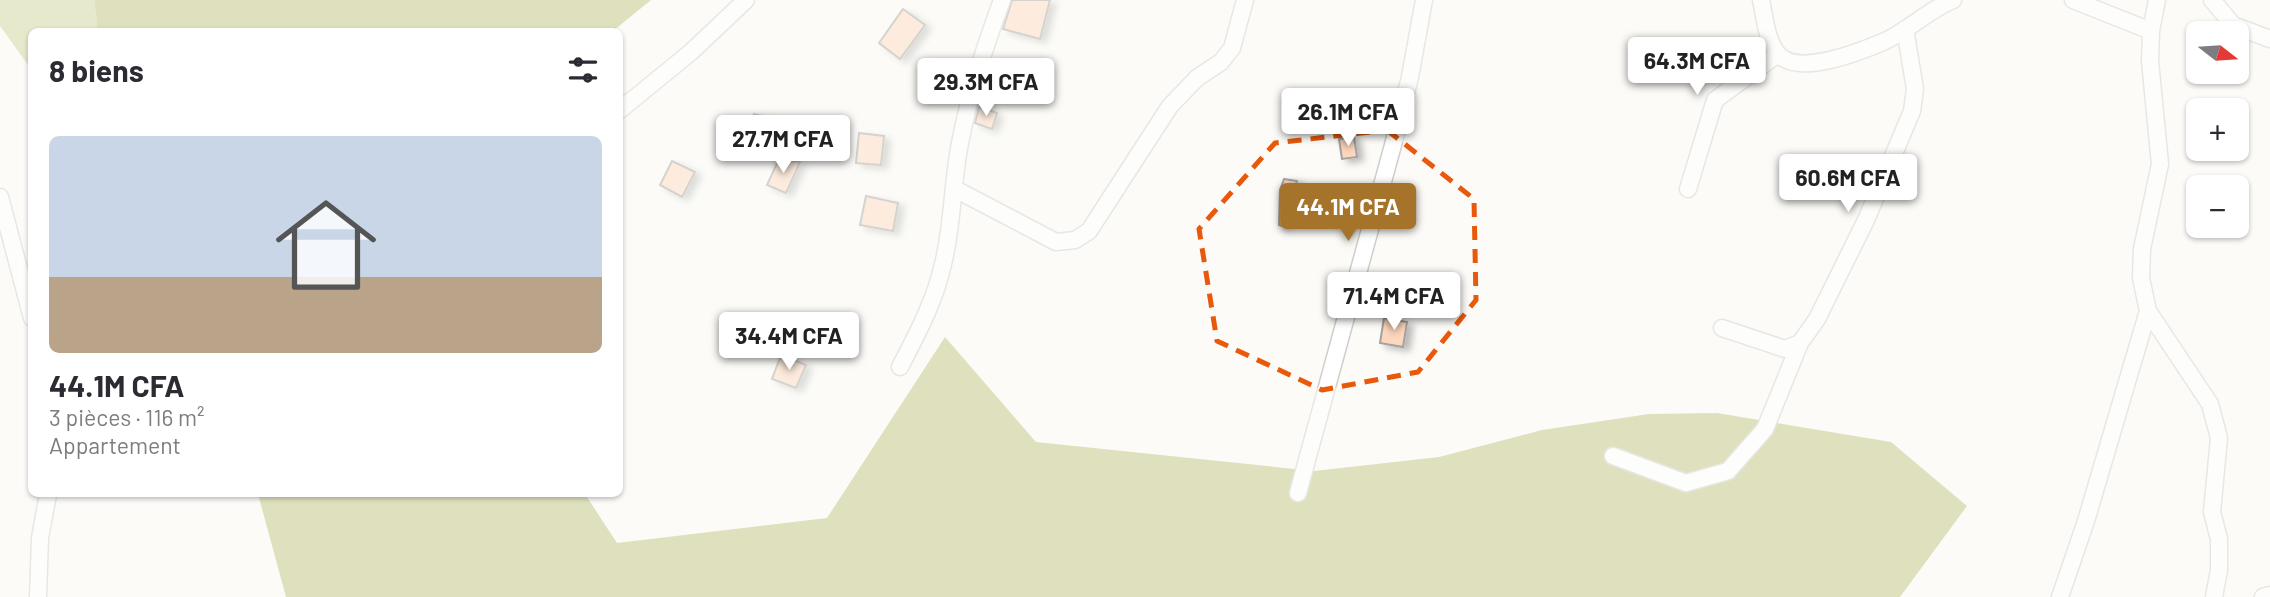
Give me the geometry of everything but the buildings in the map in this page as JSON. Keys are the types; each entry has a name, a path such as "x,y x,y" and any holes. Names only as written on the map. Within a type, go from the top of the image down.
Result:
{"street":[{"path":"623,108 691,52 746,0"},
{"path":"900,367 926,317 943,264 956,189 960,142 988,39 1002,0"},
{"path":"956,189 1056,242 1075,240 1089,230 1170,106 1197,78 1221,62 1232,48 1245,0"},
{"path":"1298,493 1393,145 1410,77 1424,0"},
{"path":"1761,0 1768,34 1777,54 1791,64 1821,62 1883,42 1953,0"},
{"path":"2073,0 2151,31"},
{"path":"2157,0 2151,31 2150,61 2160,164 2142,249 2141,278 2148,311 2210,404 2219,438 2212,512 2219,539 2219,570 2214,597"},
{"path":"2212,0 2233,25 2270,39"},
{"path":"1613,456 1686,483 1728,471 1766,429 1800,343 1817,318 1866,220 1912,111 1915,89 1905,29"},
{"path":"1688,189 1715,100 1777,54"},
{"path":"0,197 28,302"},
{"path":"2060,597 2086,520 2148,311"},
{"path":"1722,328 1785,349 1800,343"},
{"path":"38,597 40,538 47,497"},
{"path":"2263,597 2270,595"}],"highlighted area":[{"path":"1387,130 1474,199 1476,300 1418,372 1322,390 1217,341 1199,229 1275,143"}],"green space":[{"path":"0,0 94,0 98,28 28,28 28,65 0,26"},
{"path":"94,0 651,0 617,28 98,28"},
{"path":"945,337 1036,442 1314,471 1439,457 1542,430 1649,414 1717,413 1891,442 1967,506 1900,597 286,597 259,497 587,497 617,543 827,518"}]}
